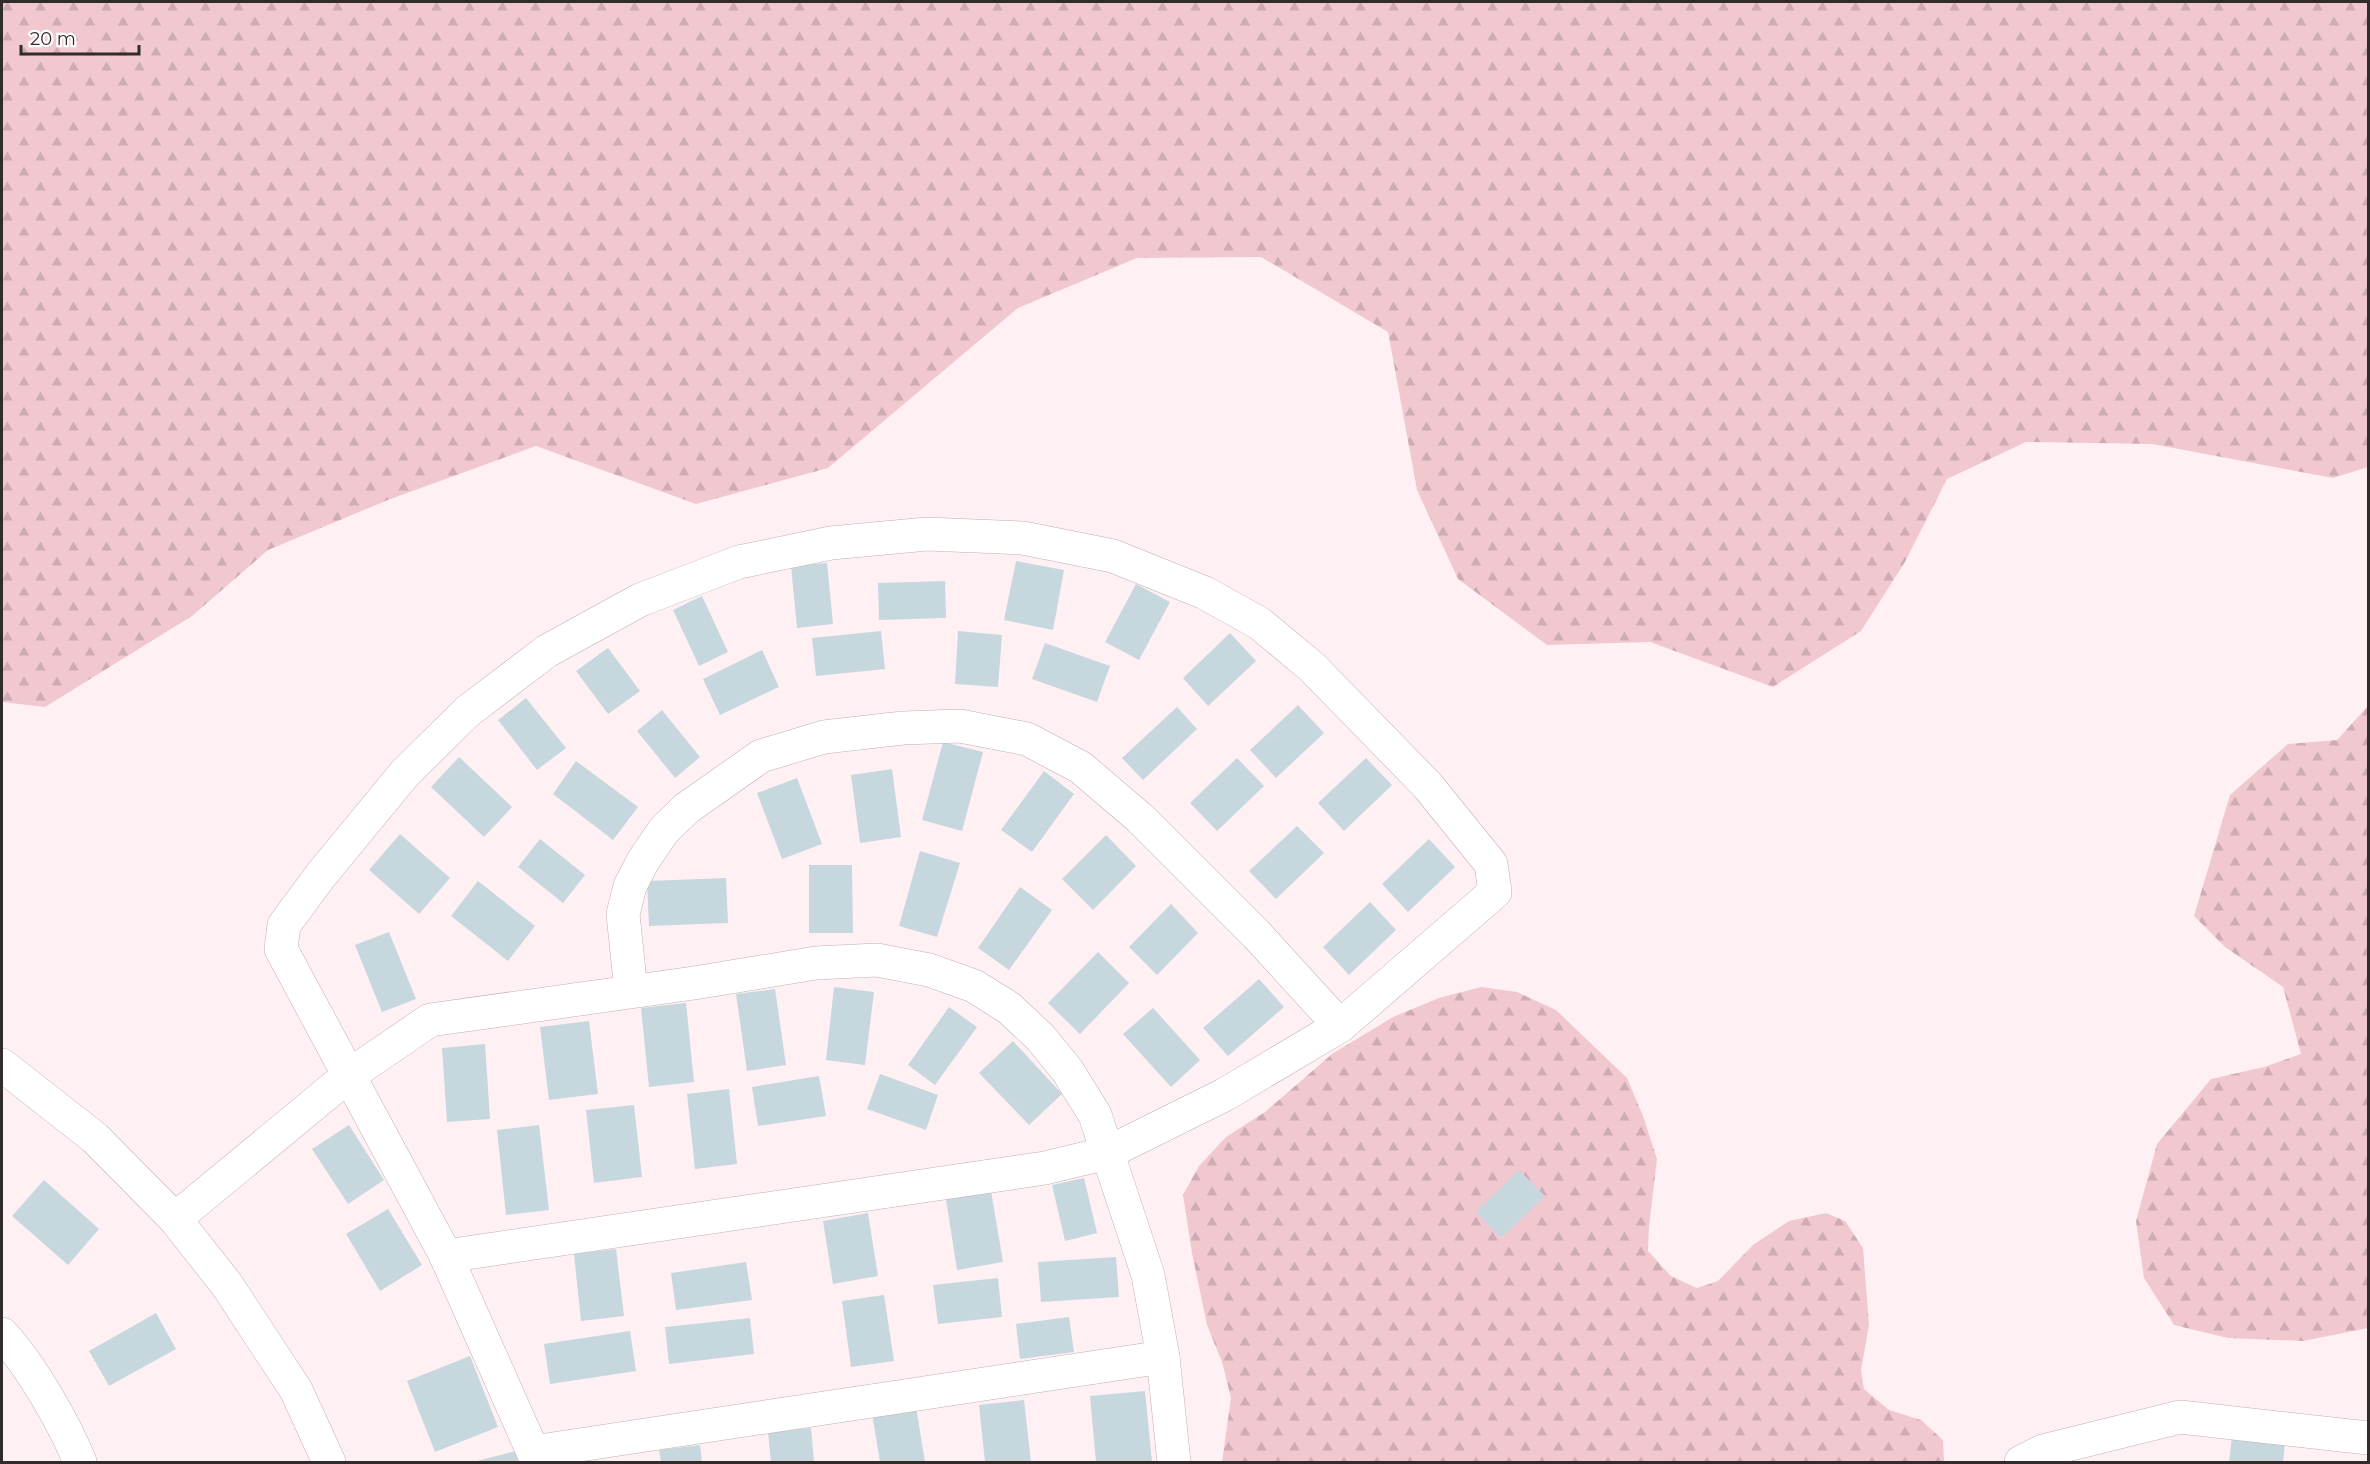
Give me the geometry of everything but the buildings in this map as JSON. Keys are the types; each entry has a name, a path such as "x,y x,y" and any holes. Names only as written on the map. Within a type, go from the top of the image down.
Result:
{"street":[{"path":"446,1256 1045,1168 1107,1153 1224,1095 1340,1026 1495,892 1491,864 1428,786 1312,667 1259,623 1204,593 1113,556 1023,538 927,534 831,543 739,562 640,600 547,651 468,711 405,773 321,875 284,925 281,949 446,1256 535,1457 1163,1357"},
{"path":"631,991 623,915 630,886 643,861 664,830 687,808 761,756 824,737 903,728 960,726 1027,739 1080,767 1140,818 1257,935 1340,1026"},
{"path":"175,1219 348,1076 430,1020 816,963 877,960 929,970 974,986 1009,1008 1040,1037 1067,1070 1095,1115 1148,1275 1163,1357 1174,1462"},
{"path":"2,1065 95,1138 175,1219 227,1285 296,1390 329,1462"},
{"path":"5,1343 46,1396 80,1462"},
{"path":"2021,1462 2043,1451 2180,1417 2358,1446"}],"green space":[{"path":"2,2 2368,2 2368,467 2333,478 2152,444 2026,442 1947,479 1905,562 1861,631 1773,687 1650,642 1547,645 1458,579 1417,490 1388,332 1261,257 1137,258 1018,308 828,468 696,504 536,446 388,500 268,550 192,616 45,707 2,702"},
{"path":"2368,706 2368,1328 2303,1341 2228,1338 2174,1325 2144,1278 2136,1221 2157,1144 2211,1079 2264,1067 2301,1054 2283,987 2225,947 2194,916 2230,795 2288,744 2337,740"},
{"path":"1481,987 1517,992 1556,1010 1627,1078 1643,1116 1657,1159 1648,1251 1671,1276 1697,1288 1718,1281 1753,1245 1789,1221 1826,1213 1845,1221 1863,1248 1869,1325 1861,1370 1864,1389 1889,1410 1921,1420 1943,1440 1944,1462 1222,1462 1231,1398 1222,1362 1207,1325 1183,1195 1199,1166 1226,1137 1265,1112 1332,1054 1393,1017 1439,998"}]}
